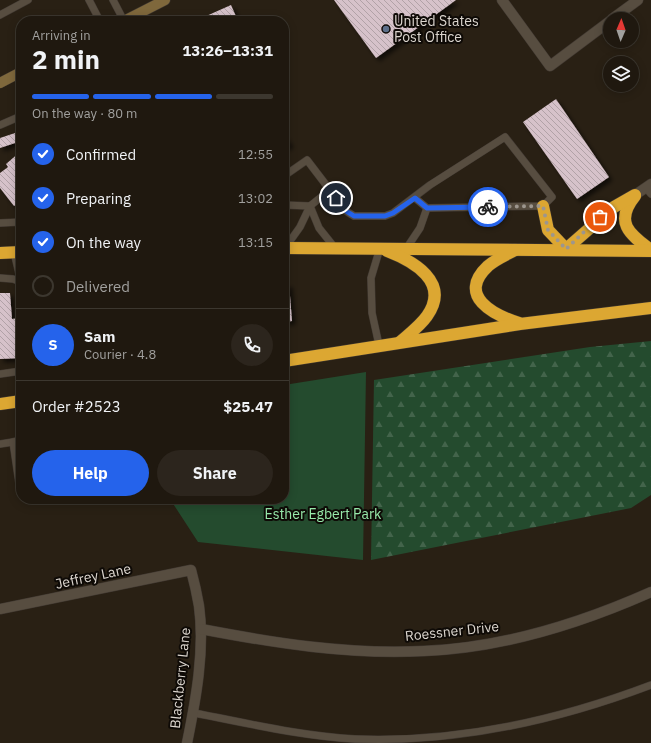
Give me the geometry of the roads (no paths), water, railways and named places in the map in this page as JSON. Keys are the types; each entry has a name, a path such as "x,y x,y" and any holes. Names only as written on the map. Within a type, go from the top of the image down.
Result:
{"highway":[{"path":"566,249 614,207 635,195"},
{"path":"635,195 626,210 625,222 630,233 651,250"},
{"path":"543,206 548,230 566,249"},
{"path":"289,248 651,250"},
{"path":"380,248 416,265 429,279 434,290 434,300 428,315 400,342"},
{"path":"516,249 489,266 481,276 476,287 479,298 486,308 499,316 520,324"},
{"path":"0,253 16,253"},
{"path":"289,360 378,345 520,324 651,308"},
{"path":"0,404 16,402"}],"street":[{"path":"134,16 165,0"},
{"path":"502,0 550,66 603,26"},
{"path":"622,12 638,0"},
{"path":"0,83 16,75"},
{"path":"635,195 649,189"},
{"name":"Jeffrey Lane","path":"0,609 191,570"},
{"name":"Blackberry Lane","path":"187,743 194,713 201,629 199,605 191,570"},
{"name":"Roessner Drive","path":"201,629 266,641 316,647 372,651 424,651 471,646 528,636 576,622 651,592"}],"lane":[{"path":"0,15 28,0"},
{"path":"89,0 97,16"},
{"path":"113,0 121,16"},
{"path":"0,124 16,118"},
{"path":"289,173 307,160 346,211 354,216 385,216 393,213 415,198 430,185 505,137 552,197 543,206 427,208 415,198"},
{"path":"289,242 300,227 310,206 330,190"},
{"path":"289,205 310,206"},
{"path":"310,206 318,228 334,248"},
{"path":"406,248 420,228 427,208"},
{"path":"0,223 16,222"},
{"path":"378,345 372,313 371,278 380,248"},
{"path":"0,278 16,280"},
{"path":"0,374 16,372"},
{"path":"0,444 16,441"},
{"path":"13,442 16,462"},
{"path":"194,713 280,730 355,739 413,739 488,731 549,719 616,698 651,685"}],"place":[{"name":"United States Post Office","path":"386,29"}],"park label":[{"name":"Esther Egbert Park","path":"323,514"}]}
